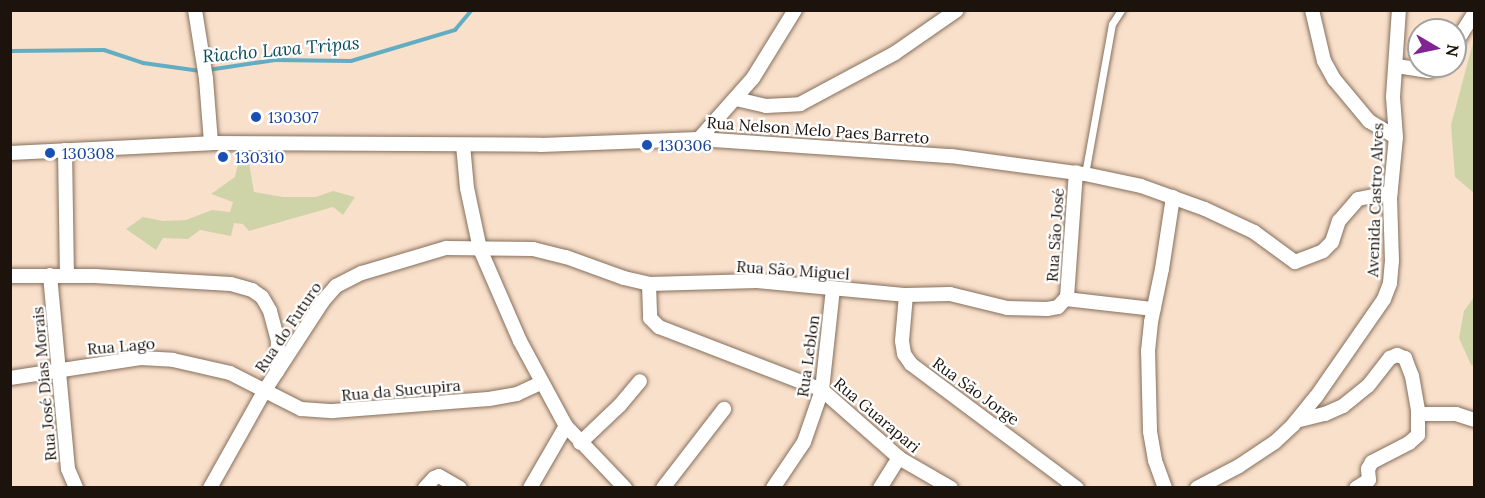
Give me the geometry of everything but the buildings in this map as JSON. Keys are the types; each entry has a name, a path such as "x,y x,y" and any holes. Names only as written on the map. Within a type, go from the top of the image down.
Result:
{"street":[{"path":"195,10 206,79 211,143"},
{"path":"699,139 736,99 771,52 795,10"},
{"path":"736,99 766,106 800,104 895,53 957,10"},
{"path":"1312,10 1324,61 1334,79 1370,121 1396,137"},
{"name":"Avenida Castro Alves","path":"1197,488 1239,466 1275,442 1296,421 1323,387 1384,299 1392,261 1390,193 1396,137 1393,97 1397,66 1399,10"},
{"path":"1397,66 1407,68"},
{"name":"Rua Nelson Melo Paes Barreto","path":"10,153 211,143 622,144 699,139 951,156 1080,173 1141,186 1173,197 1254,232 1295,262 1323,251 1332,242 1339,221 1358,199 1390,193"},
{"path":"463,145 467,188 480,249 520,341 566,426 625,488"},
{"path":"65,150 67,275"},
{"name":"Rua São José","path":"1066,299 1080,173"},
{"path":"1165,488 1155,460 1148,400 1148,351 1173,197"},
{"name":"Rua do Futuro","path":"210,488 265,390 323,301 336,286 348,278 401,263 432,251 446,248 480,249"},
{"name":"Rua São Miguel","path":"480,249 532,249 566,257 624,278 649,284 757,281 906,295 950,294 996,306 1029,309 1058,307 1066,299"},
{"name":"Rua José Dias Morais","path":"50,275 57,371 67,440 68,469 76,488"},
{"path":"10,276 67,275 231,284 252,290 262,297 270,311 278,340 277,372"},
{"name":"Rua Guarapari","path":"649,284 650,318 659,327 822,390 899,458 951,488"},
{"name":"Rua Leblon","path":"773,488 804,442 822,390 833,289"},
{"name":"Rua São Jorge","path":"906,295 902,341 904,354 911,364 1077,488"},
{"path":"1066,299 1153,309"},
{"path":"1296,421 1325,414 1343,406 1368,386 1390,358 1397,356 1408,361 1418,414 1419,429 1415,439 1372,462 1368,469 1369,480 1356,488"},
{"name":"Rua Lago","path":"10,378 140,358 173,360 230,373 265,390"},
{"path":"580,443 620,405 640,381"},
{"name":"Rua da Sucupira","path":"265,390 301,409 333,411 489,399 516,394 541,383"},
{"path":"663,488 724,409"},
{"path":"1418,414 1456,414 1474,420"},
{"path":"530,488 566,426"},
{"path":"879,488 899,458"},
{"path":"425,488 439,476 460,488"}],"lane":[{"path":"1080,173 1112,24 1121,10"}],"green space":[{"path":"1474,39 1474,193 1455,177 1451,125 1464,78 1467,78 1467,65"},
{"path":"241,151 248,157 254,192 283,197 316,197 333,191 355,197 343,215 333,207 249,231 243,224 234,223 231,236 200,230 188,239 163,238 156,250 126,229 143,217 163,221 186,220 212,210 230,212 233,202 211,194 235,177"},
{"path":"1474,297 1474,366 1471,365 1459,338 1464,311"}],"waterway":[{"name":"Riacho Lava Tripas","path":"208,70 275,60 351,61 455,30 472,10"},
{"name":"Riacho Lava Tripas","path":"10,51 104,50 143,63 200,71"}],"place":[{"name":"130307","path":"256,117"},
{"name":"130306","path":"647,145"},
{"name":"130308","path":"50,153"},
{"name":"130310","path":"223,157"}]}
